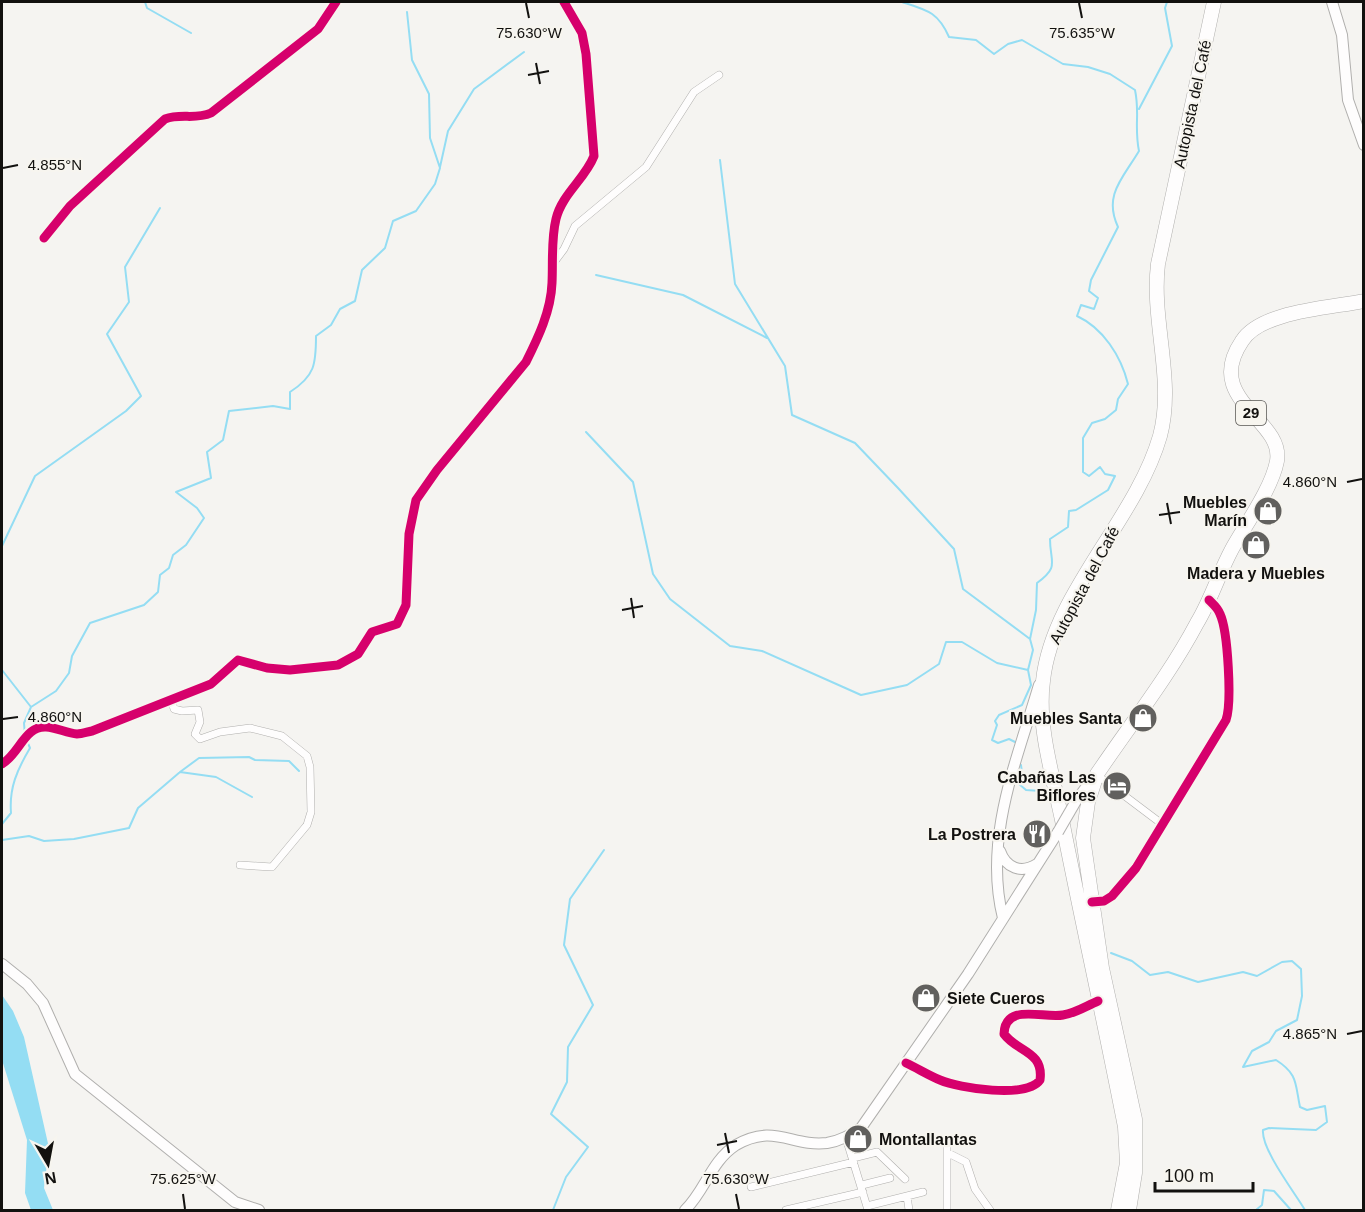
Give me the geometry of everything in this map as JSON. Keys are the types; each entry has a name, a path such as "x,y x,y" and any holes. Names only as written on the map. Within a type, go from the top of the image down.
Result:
{"highway":[{"name":"Autopista del Café","path":"1118,1210 1127,1163 1125,1127 1045,730 1042,700 1045,665 1053,639 1070,604 1132,497 1160,436 1164,388 1156,292 1158,264 1214,2"},
{"name":"29","path":"1129,1210 1135,1173 1135,1119 1102,968 1092,902 1083,838 1088,802 1097,774 1197,624 1230,554 1271,478 1277,459 1271,434 1244,406 1233,383 1235,354 1242,340 1253,329 1267,321 1364,301"}],"main road":[{"path":"1332,2 1342,35 1348,100 1362,141"},
{"path":"1003,918 998,890 998,848 1004,803 1045,665"},
{"path":"685,1210 725,1154 749,1139 777,1135 808,1142 826,1143 846,1138 861,1128 968,975 1076,801 1097,774"},
{"path":"998,848 1006,863 1015,868 1025,869 1038,862"},
{"path":"2,964 27,984 43,1003 75,1074 235,1202 259,1210"}],"street":[{"path":"44,238 70,206 165,119 175,115 200,118 212,113 318,29 336,2"},
{"path":"2,764 30,732 38,728 49,727 78,734 92,731 211,684 238,660 267,668 290,670 338,665 358,654 367,636 397,624 403,615 410,518 416,500 437,470 526,362 548,308 555,220 560,209 589,170 594,156 586,54 582,33 564,2"},
{"path":"552,265 564,249 576,226 646,167 694,92 718,75"},
{"path":"1092,902 1107,899 1119,890 1143,857 1222,729 1230,706 1224,629 1220,614 1209,600"},
{"path":"171,698 174,709 178,711 198,710 200,722 195,734 200,739 220,732 250,728 282,736 307,756 310,767 311,812 307,825 272,867 240,865"},
{"path":"1097,774 1162,824"},
{"path":"906,1063 958,1085 989,1089 1031,1088 1040,1080 1040,1066 1031,1053 1009,1040 1004,1034 1009,1021 1018,1014 1028,1013 1061,1016 1098,1001"},
{"path":"846,1138 863,1188 867,1208 923,1192"},
{"path":"947,1144 947,1210"},
{"path":"751,1187 877,1152 905,1179"},
{"path":"948,1154 966,1162 975,1189 990,1210"},
{"path":"786,1210 802,1209 890,1178"},
{"path":"907,1196 909,1210"}],"water":[{"path":"2,995 13,1011 24,1037 49,1148 44,1188 53,1210 31,1210 25,1193 27,1140 2,1060"}],"waterway":[{"path":"145,2 147,8 191,33"},
{"path":"902,2 931,13 941,22 949,37 976,40 994,54 1008,44 1022,40 1063,64 1088,67 1110,74 1135,90 1139,151 1121,178 1114,196 1114,216 1118,227 1091,280 1089,291 1098,298 1094,309 1081,305 1077,316 1095,328 1110,344 1121,363 1128,384 1118,399 1116,410 1105,419 1092,423 1083,438 1083,472 1089,476 1100,467 1105,474 1115,476 1108,490 1076,510 1069,511 1068,527 1050,539 1051,568 1037,583 1036,610 1030,639 1033,650 1028,670 1031,685 1022,705 999,715 995,721 997,725 992,740 998,743 1009,739 1015,742"},
{"path":"1139,109 1172,46 1165,8 1167,2"},
{"path":"31,707 56,691 69,673 72,656 90,623 144,605 158,592 160,575 169,568 173,555 186,545 204,518 197,508 176,492 211,478 207,452 223,440 229,411 273,406 290,409 290,392 305,380 312,368 316,336 331,325 340,309 355,301 362,270 385,248 393,221 416,211 435,184 440,168 430,138 429,94 412,60 407,12"},
{"path":"440,167 448,131 474,89 524,52"},
{"path":"720,160 735,284 785,366 792,415 855,443 954,549 963,589 1030,639"},
{"path":"2,546 35,476 126,411 141,396 107,334 129,302 125,267 160,208"},
{"path":"596,275 683,295 767,338"},
{"path":"586,432 633,482 653,574 670,599 730,646 762,651 861,695 907,685 939,664 946,642 962,642 997,663 1028,670"},
{"path":"2,670 31,707 24,723 25,736"},
{"path":"2,824 11,813 11,795 15,779 30,748 27,741"},
{"path":"180,772 199,758 249,757 255,760 289,761 299,771"},
{"path":"1021,765 1022,773 1019,784 1026,790 1041,791"},
{"path":"2,840 29,836 44,841 74,839 129,828 138,808 180,772 216,777 252,797"},
{"path":"553,1210 566,1177 588,1147 551,1114 567,1082 568,1047 593,1005 564,945 570,899 604,850"},
{"path":"1111,953 1132,961 1150,975 1168,972 1198,982 1243,972 1257,976 1282,962 1292,961 1301,969 1302,996 1297,1020 1276,1031 1269,1042 1252,1051 1243,1067 1276,1060 1292,1075 1300,1107 1307,1110 1325,1106 1327,1122 1316,1130 1269,1128 1263,1130 1267,1148 1305,1210"},
{"path":"1256,1210 1262,1205 1264,1190 1274,1191 1291,1210"}],"cycle path":[{"path":"44,238 70,206 165,119 211,113 318,29 336,2"},
{"path":"2,764 36,729 48,727 77,734 92,731 211,684 238,660 267,668 290,670 338,665 358,654 372,632 397,624 406,605 409,534 416,500 437,470 526,362 549,304 556,219 563,202 594,156 586,54 582,33 564,2"},
{"path":"1092,902 1104,901 1112,896 1136,868 1226,720 1229,683 1225,635 1219,612 1209,600"},
{"path":"906,1063 940,1080 977,1089 1008,1090 1033,1086 1040,1080 1038,1063 1034,1057 1004,1034 1006,1024 1018,1015 1063,1015 1098,1001"}],"place":[{"name":"Muebles Marín","path":"1268,511"},
{"name":"Madera y Muebles","path":"1256,545"},
{"name":"Muebles Santa","path":"1143,718"},
{"name":"Cabañas Las Biflores","path":"1117,786"},
{"name":"La Postrera","path":"1037,834"},
{"name":"Siete Cueros","path":"926,998"},
{"name":"Montallantas","path":"858,1139"}]}
